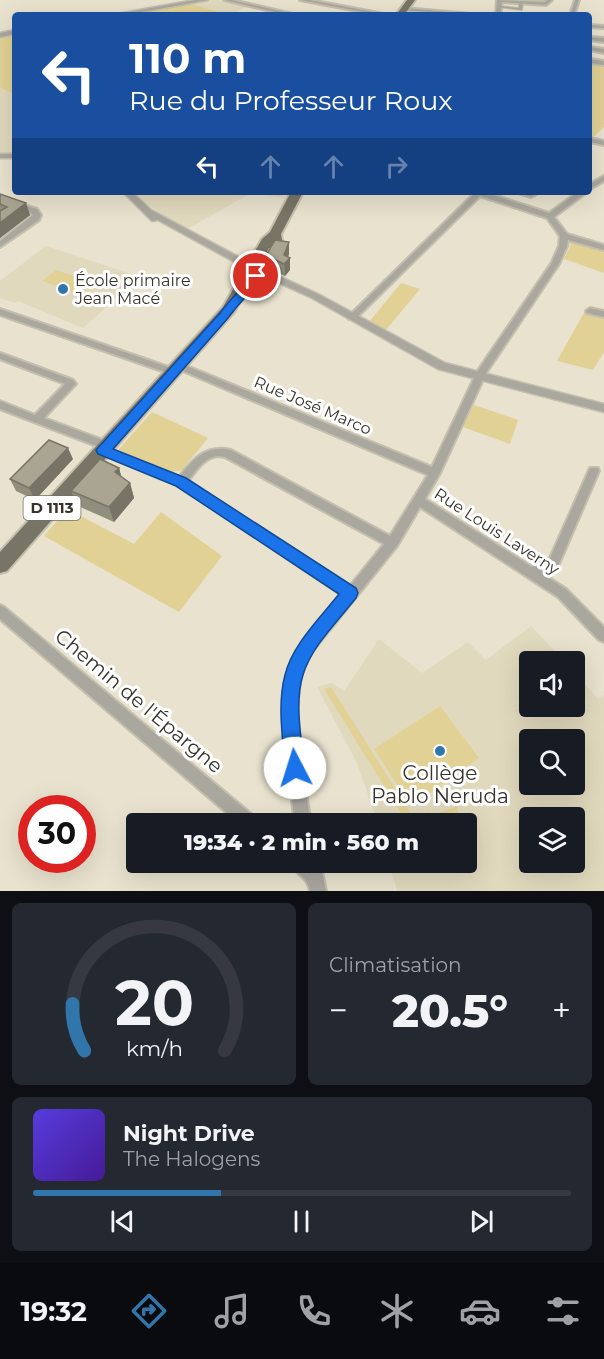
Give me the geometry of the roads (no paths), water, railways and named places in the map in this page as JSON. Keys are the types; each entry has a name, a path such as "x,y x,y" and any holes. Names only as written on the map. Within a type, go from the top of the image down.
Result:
{"main road":[{"path":"402,12 411,0"},
{"name":"D 1113","path":"0,565 177,369 238,296 248,291 254,271 276,240 274,234 295,195"}],"street":[{"path":"166,7 198,0"},
{"path":"134,12 206,0"},
{"path":"226,0 280,12"},
{"path":"302,0 370,12"},
{"path":"498,12 500,0 546,4 550,0"},
{"path":"499,7 521,9 521,2"},
{"path":"130,195 167,227 254,271 317,299 442,366 604,408"},
{"path":"352,317 477,195"},
{"path":"489,195 550,216 564,236 604,248"},
{"path":"550,216 579,195"},
{"path":"0,200 37,214 36,218 0,245"},
{"name":"Rue Louis Laverny","path":"564,236 563,246 548,277 480,376 419,501 562,593 604,636"},
{"path":"590,311 604,314"},
{"name":"Rue José Marco","path":"0,312 177,369 435,472"},
{"path":"0,356 70,382 71,384 37,419"},
{"path":"0,405 181,482 350,593"},
{"path":"181,482 204,455 214,452 227,453 382,539 393,542"},
{"path":"533,573 554,562 594,471"},
{"path":"302,813 290,712 293,675 306,649 393,542 419,501"},
{"name":"Chemin de l'Épargne","path":"0,611 239,813"}],"place":[{"name":"École primaire Jean Macé","path":"63,289"},
{"name":"Collège Pablo Neruda","path":"440,751"}]}
